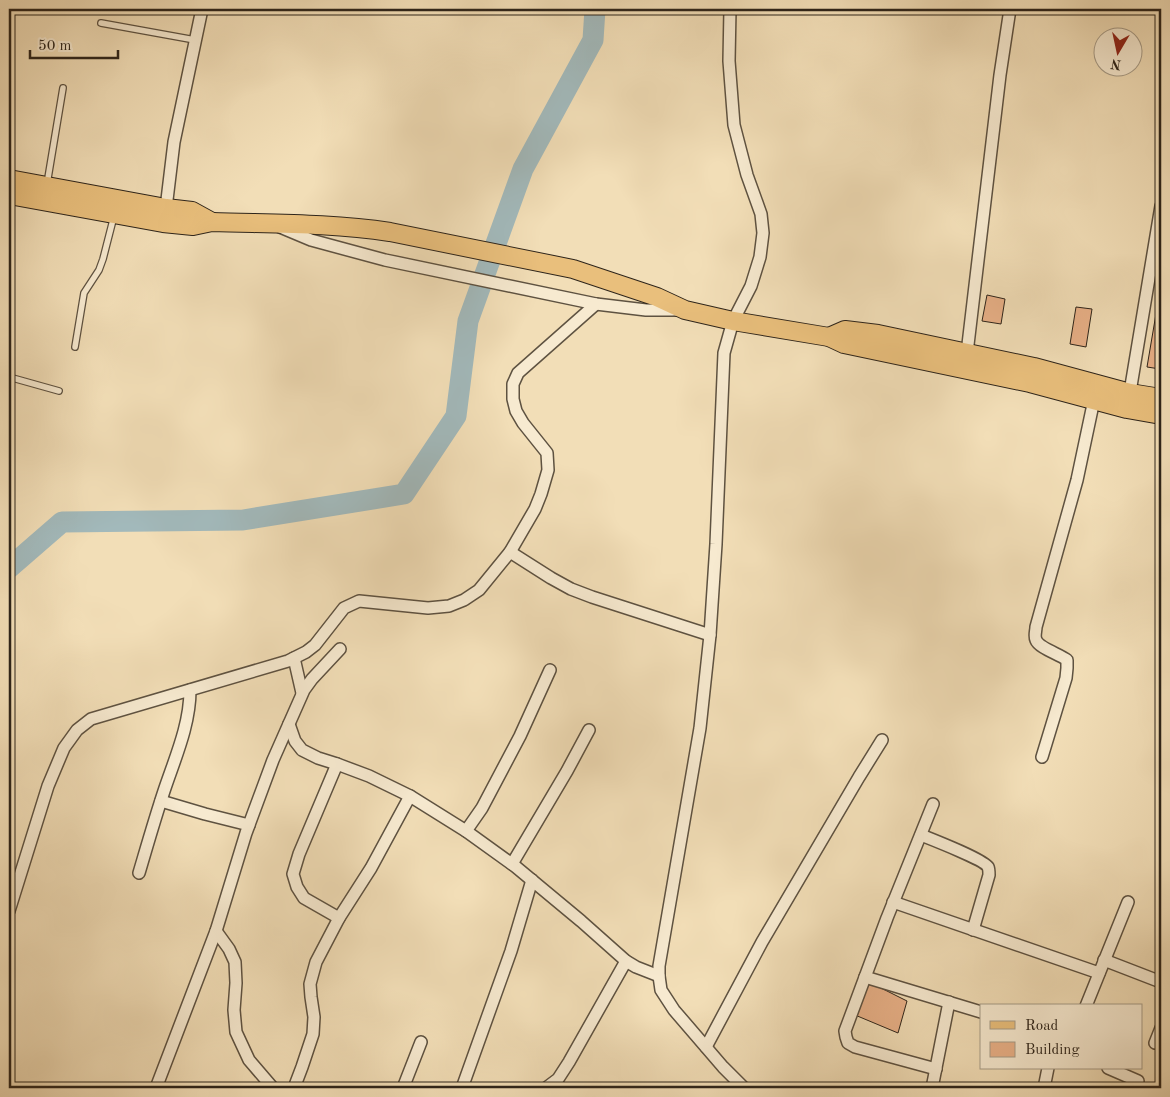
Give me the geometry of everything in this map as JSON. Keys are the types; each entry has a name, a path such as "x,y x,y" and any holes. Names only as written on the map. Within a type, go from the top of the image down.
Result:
{"main road":[{"path":"9,179 166,208 192,211 212,222"},
{"path":"9,195 163,223 193,226 212,222 334,226 390,232 572,269 657,297 685,310 732,321 829,337 845,330 876,342 1032,375 1096,391 1128,401 1161,415"},
{"path":"924,352 967,352 1003,369"},
{"path":"1128,401 1161,398"}],"street":[{"path":"166,208 174,142 202,9"},
{"path":"730,9 729,61 734,125 747,175 761,214 763,233 760,257 751,286 732,321 724,353 710,635 700,728 659,966 659,976 662,990 674,1010 723,1067 744,1088"},
{"path":"967,352 1000,75 1010,9"},
{"path":"1128,401 1161,206"},
{"path":"274,224 311,240 385,260 556,296 596,304 646,310 685,310"},
{"path":"9,911 48,786 64,748 77,730 91,719 288,661 315,645 344,608 359,601 428,608 449,606 464,600 479,590 510,552 536,509 548,470 547,453 516,411 513,399 513,384 518,372 596,304"},
{"path":"1042,757 1066,678 1067,660 1044,648 1037,642 1035,637 1036,627 1077,480 1096,391"},
{"path":"510,552 571,589 710,635"},
{"path":"156,1088 216,931 249,824 289,724 302,693 312,679 340,649"},
{"path":"294,658 302,693"},
{"path":"466,831 482,808 520,736 550,670"},
{"path":"139,873 184,732 190,705 190,690"},
{"path":"289,724 295,741 302,750 318,758 369,776 410,796 466,831 532,880 626,961 659,976"},
{"path":"512,864 589,730"},
{"path":"706,1048 762,942 844,801 882,740"},
{"path":"337,764 299,854 293,874 297,887 304,898 340,918"},
{"path":"294,1088 312,1034 314,1017 310,984 316,962 340,918 371,868 410,796"},
{"path":"161,801 249,824"},
{"path":"934,804 893,902 845,1032 848,1043 855,1047 936,1069"},
{"path":"921,835 970,856 989,868 973,930"},
{"path":"462,1088 511,951 532,880"},
{"path":"893,902 1099,973"},
{"path":"1087,1004 1128,902"},
{"path":"216,931 229,949 235,962 234,1010 236,1032 249,1060 273,1088"},
{"path":"1104,960 1161,982"},
{"path":"546,1088 558,1079 569,1062 626,961"},
{"path":"865,977 980,1012"},
{"path":"932,1088 950,1002"},
{"path":"1155,1043 1161,1028"},
{"path":"403,1088 421,1042"},
{"path":"1044,1088 1048,1070"},
{"path":"1113,1070 1138,1081"}],"lane":[{"path":"101,23 196,40"},
{"path":"47,186 63,88"},
{"path":"75,347 84,293 99,270 114,214"},
{"path":"9,377 59,391"}],"building":[{"path":"987,295 1005,299 1001,324 982,321"},
{"path":"1158,302 1161,303 1160,369 1147,367"},
{"path":"1076,307 1092,309 1086,347 1070,344"},
{"path":"869,982 907,1001 898,1033 855,1015"}],"waterway":[{"path":"9,568 62,522 243,520 404,494 456,416 468,321 523,169 593,40 595,9"}]}
